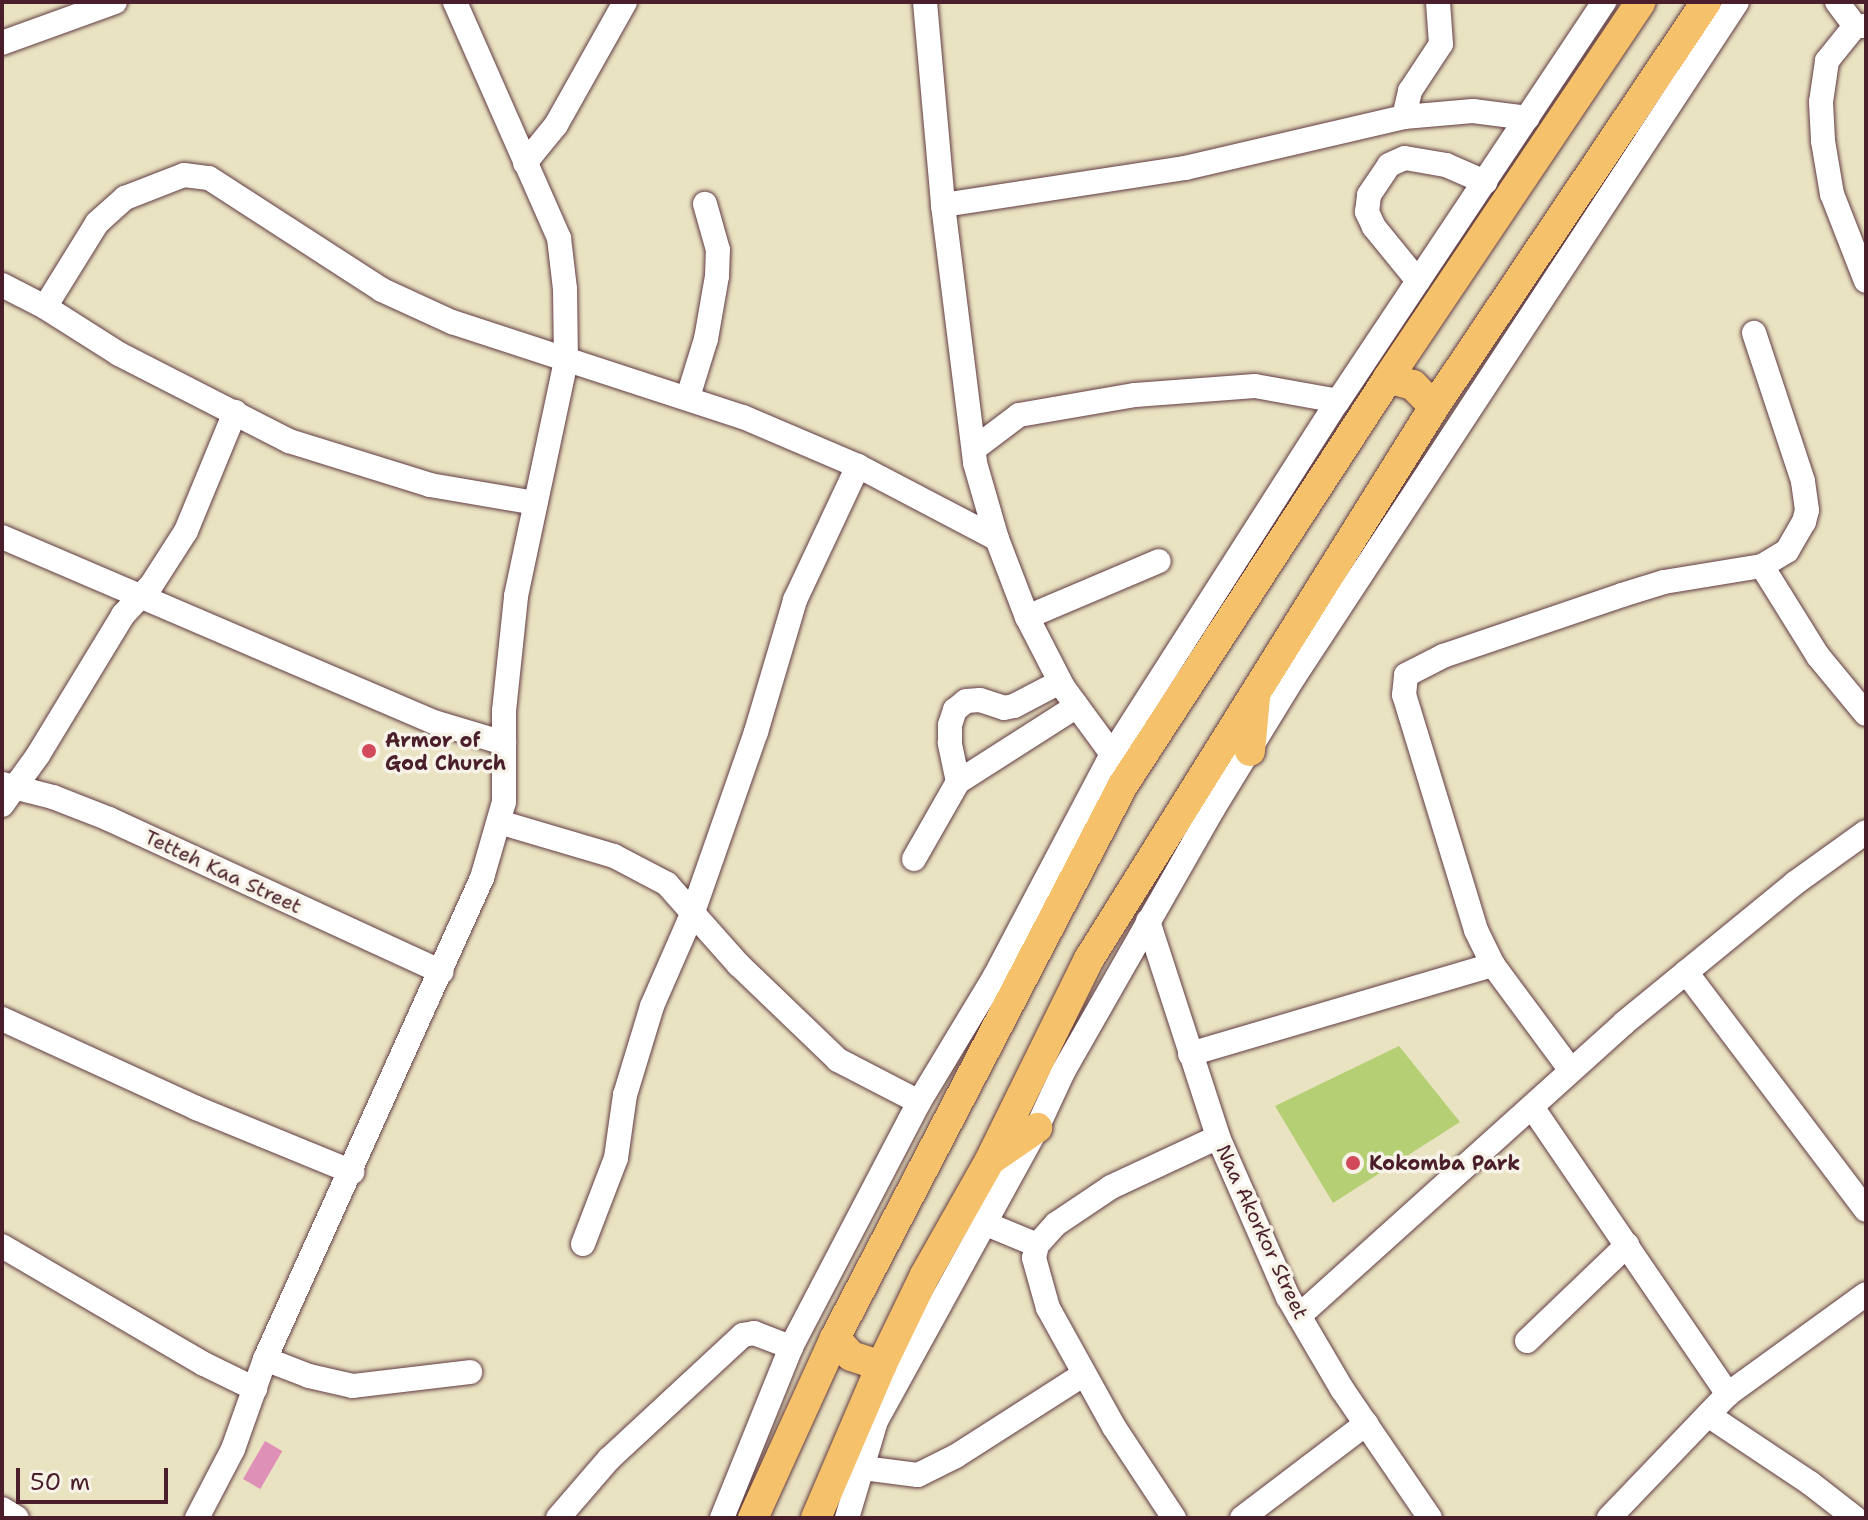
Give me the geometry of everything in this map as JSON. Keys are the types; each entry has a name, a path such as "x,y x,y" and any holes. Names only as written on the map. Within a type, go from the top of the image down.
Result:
{"main road":[{"path":"753,1518 835,1338 1123,785 1279,518 1388,378 1641,2"},
{"path":"816,1518 881,1366 925,1275 990,1160 1089,959 1434,407 1706,2"},
{"path":"1388,378 1413,385 1434,407"},
{"path":"1250,751 1256,691"},
{"path":"990,1160 1037,1128"},
{"path":"835,1338 851,1356 881,1366"}],"street":[{"path":"2,43 115,2"},
{"path":"197,1518 233,1449 265,1359 352,1172 482,878 504,802 504,743 516,596 566,360 565,289 559,238 455,2"},
{"path":"525,163 556,125 625,2"},
{"path":"925,2 943,205 974,449 997,539 1027,617 1060,682 1112,754"},
{"path":"1404,117 1410,91 1441,44 1438,2"},
{"path":"722,1518 791,1347 919,1102 995,976 1112,754 1279,518 1338,401 1604,2"},
{"path":"847,1518 876,1421 1037,1128 1063,1072 1148,921 1250,751 1737,2"},
{"path":"1837,2 1860,26 1827,61 1821,102 1825,168 1865,277"},
{"path":"943,205 1185,168 1404,117 1473,111 1528,118"},
{"path":"1418,281 1397,257 1367,212 1369,195 1375,185 1389,165 1405,158 1446,165 1485,182"},
{"path":"45,307 97,223 125,198 184,175 209,178 382,290 452,322 688,397 858,466 997,539"},
{"path":"688,397 706,339 717,276 718,250 705,204"},
{"path":"2,285 45,307 119,354 289,441 430,485 535,503"},
{"path":"1570,1069 1493,965 1472,917 1404,695 1406,675 1457,651 1664,582 1762,566 1794,542 1807,510 1803,481 1754,333"},
{"path":"974,449 1019,415 1135,395 1255,386 1338,401"},
{"path":"7,792 123,615 141,596 186,531 235,412"},
{"path":"583,1244 616,1158 631,1069 652,1006 693,912 756,732 795,600 858,466"},
{"path":"2,537 437,723 504,743"},
{"path":"1027,617 1159,561"},
{"path":"1762,566 1818,656 1866,714"},
{"path":"958,782 950,725 955,710 966,701 980,700 1004,708 1014,706 1060,682"},
{"path":"914,859 958,782 1077,706"},
{"name":"Tetteh Kaa Street","path":"7,792 109,819 441,972"},
{"path":"499,822 614,856 667,884 739,965 838,1060 919,1102"},
{"path":"1299,1316 1532,1107 1570,1069 1795,883 1866,832"},
{"name":"Naa Akorkor Street","path":"1148,921 1190,1054 1237,1186 1299,1316 1366,1424 1430,1518"},
{"path":"1190,1054 1466,970 1493,965"},
{"path":"1686,972 1866,1210"},
{"path":"2,1019 196,1108 352,1172"},
{"path":"1532,1107 1728,1394"},
{"path":"1174,1518 1114,1427 1048,1308 1036,1273 1037,1245 1056,1224 1111,1187 1218,1137"},
{"path":"984,1223 1037,1245"},
{"path":"1527,1341 1627,1245"},
{"path":"2,1246 204,1364 255,1389"},
{"path":"1609,1518 1728,1394 1866,1294"},
{"path":"558,1518 609,1459 743,1335 754,1333 791,1347"},
{"path":"265,1359 309,1376 353,1386 470,1372"},
{"path":"863,1468 918,1475 956,1456 1084,1374"},
{"path":"1708,1415 1810,1483 1855,1518"},
{"path":"1242,1518 1366,1424"},
{"path":"2,1509 17,1518"}],"green space":[{"name":"Kokomba Park","path":"1399,1046 1460,1122 1333,1203 1275,1106"}],"building":[{"path":"265,1441 282,1451 260,1489 243,1479"}],"place":[{"name":"Armor of God Church","path":"369,751"},
{"name":"Kokomba Park","path":"1353,1163"}]}
